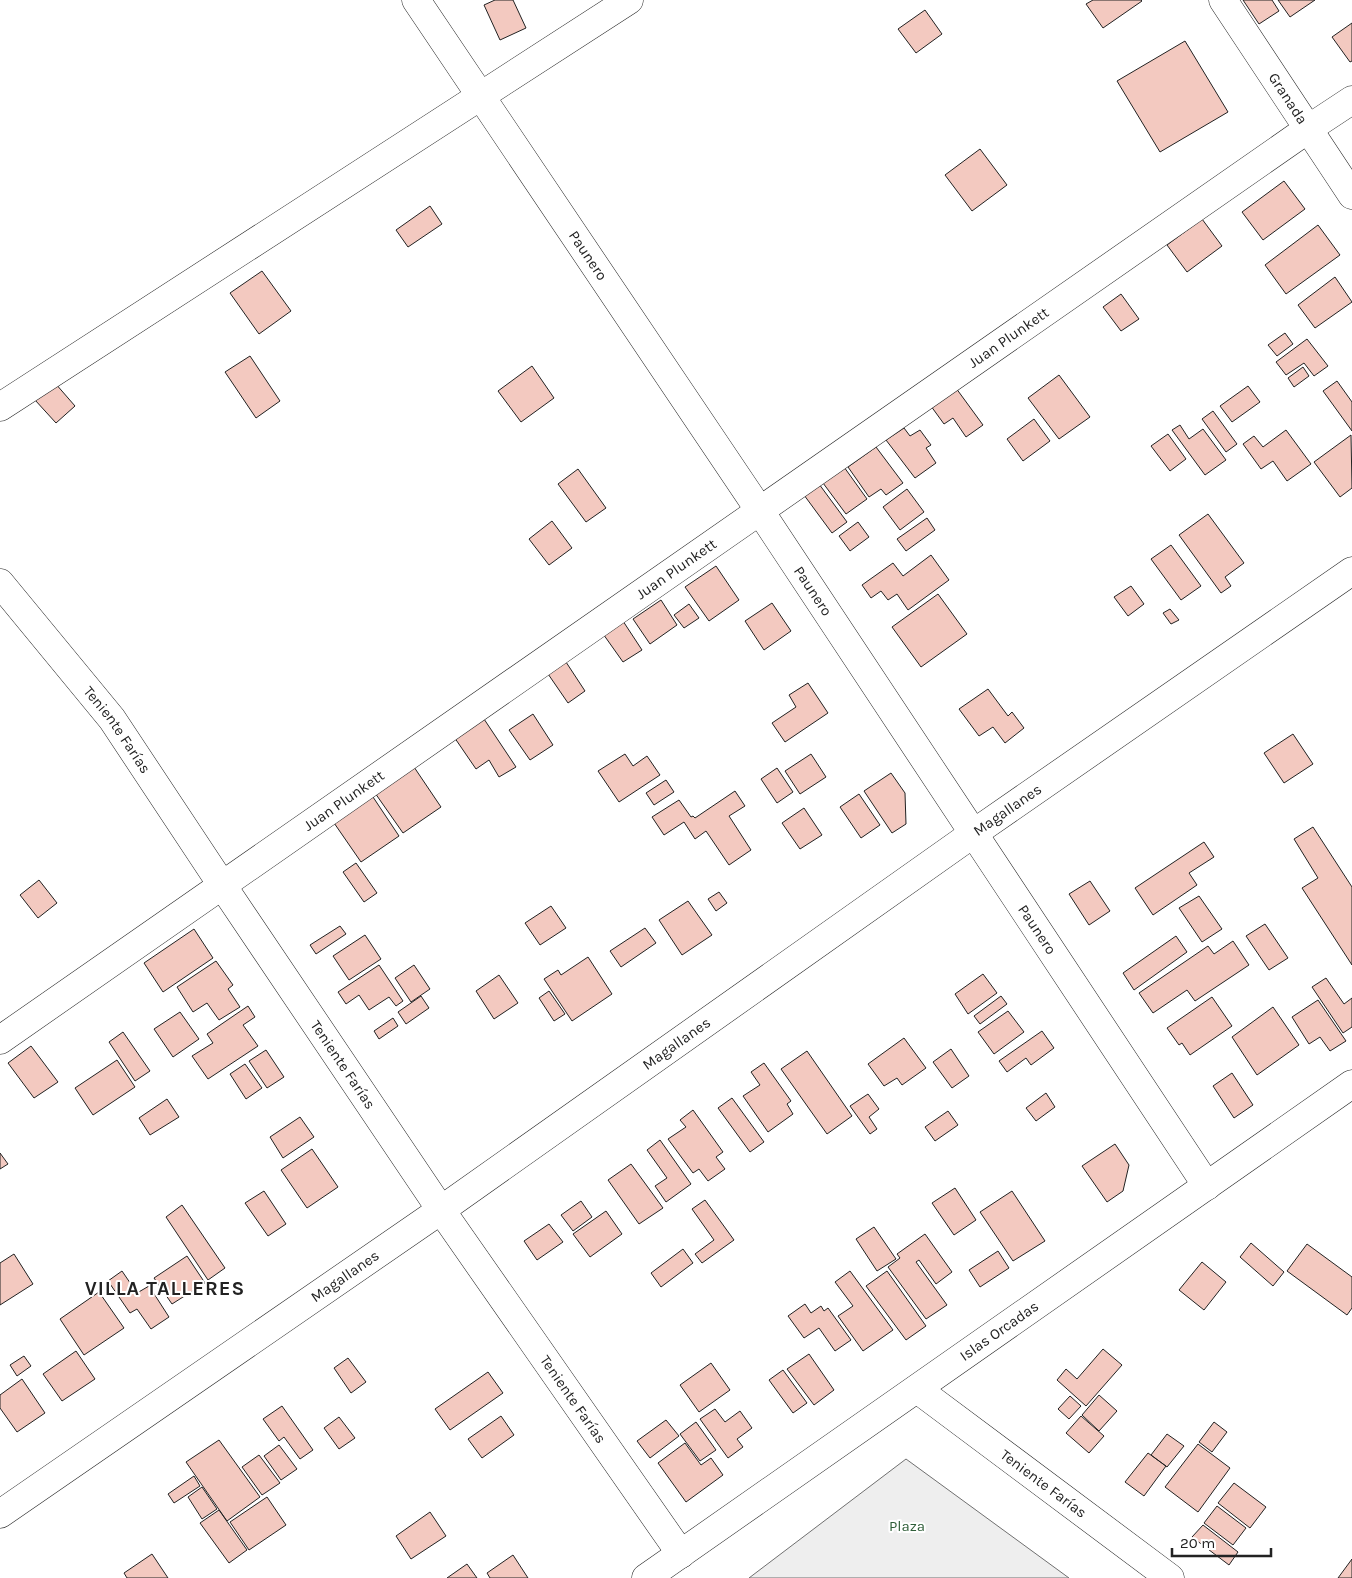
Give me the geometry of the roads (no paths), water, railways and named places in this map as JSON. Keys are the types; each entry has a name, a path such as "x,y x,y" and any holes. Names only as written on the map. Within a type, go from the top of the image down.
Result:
{"street":[{"name":"Paunero","path":"416,0 760,511 1207,1186"},
{"path":"0,407 629,0"},
{"name":"Granada","path":"1223,0 1352,195"},
{"name":"Juan Plunkett","path":"0,1040 1352,100"},
{"name":"Magallanes","path":"0,1514 442,1210 974,833 1352,571"},
{"name":"Teniente Farías","path":"0,583 112,719 442,1210 681,1554"},
{"name":"Islas Orcadas","path":"646,1578 1352,1084"},
{"name":"Teniente Farías","path":"917,1389 1170,1578"}],"district":[{"name":"VILLA TALLERES","path":"165,1288"}],"park label":[{"name":"Plaza","path":"907,1526"}]}
